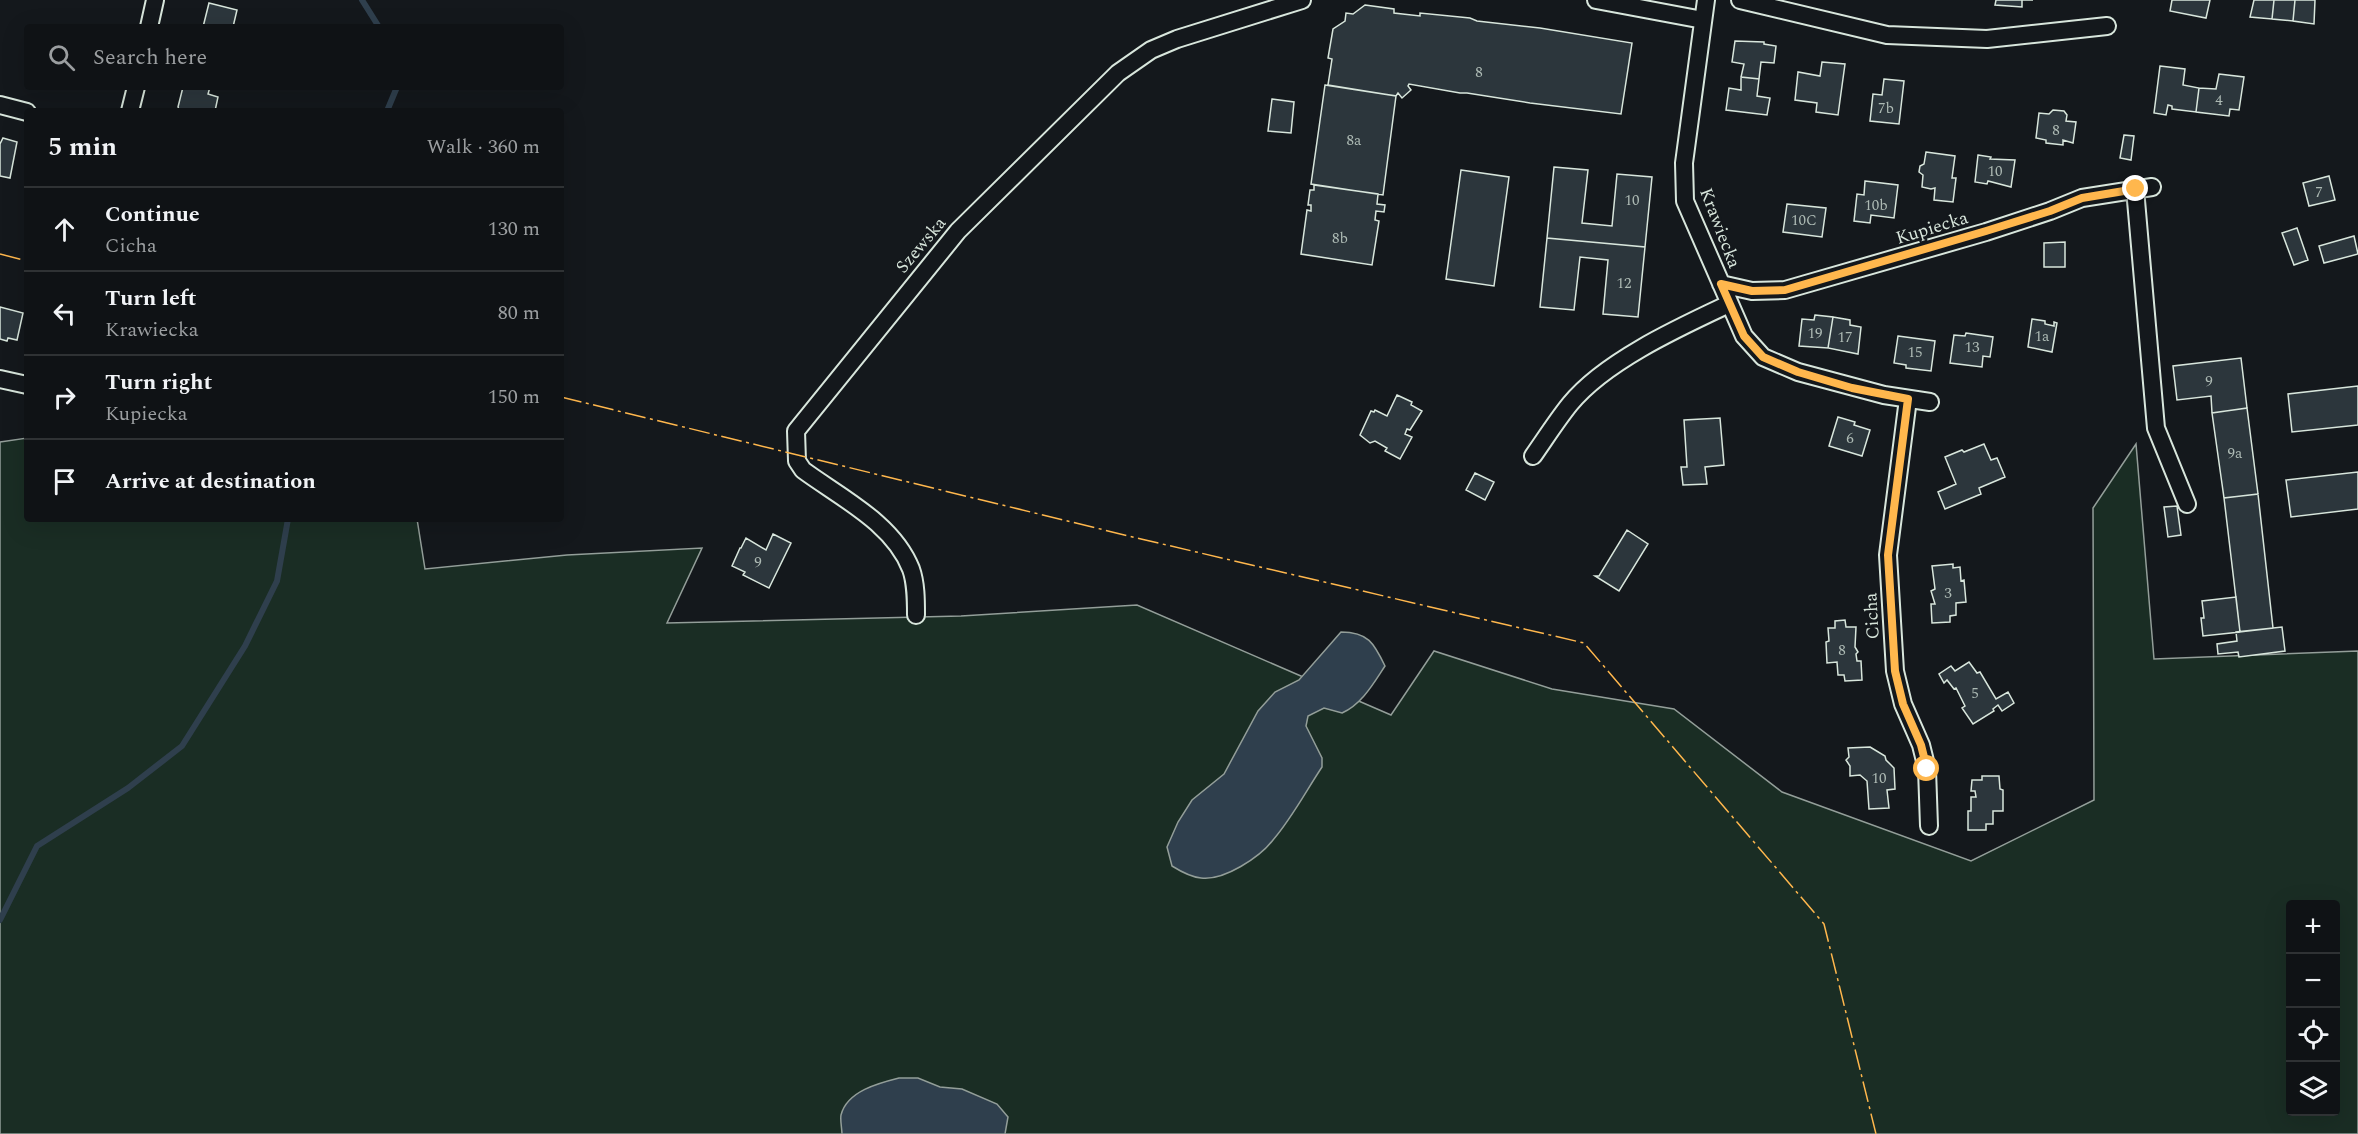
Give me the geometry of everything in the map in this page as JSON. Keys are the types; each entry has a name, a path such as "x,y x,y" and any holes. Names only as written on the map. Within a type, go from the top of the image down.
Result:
{"street":[{"path":"150,24 155,0"},
{"name":"Szewska","path":"916,615 911,570 897,544 878,523 803,470 797,461 796,431 958,231 1118,74 1160,46 1302,0"},
{"path":"1596,0 1703,20"},
{"name":"Krawiecka","path":"1706,0 1683,184 1685,201 1744,336 1763,357 1798,372 1842,385 1930,402"},
{"path":"1740,0 1887,35 1987,39 2107,26"},
{"path":"131,108 135,90"},
{"path":"0,105 24,111"},
{"name":"Kupiecka","path":"1721,284 1752,291 1785,290 1976,235 2082,198 2144,188 2156,428 2187,504"},
{"path":"1533,456 1571,402 1598,377 1666,334 1729,304"},
{"path":"0,379 24,384"},
{"name":"Cicha","path":"1908,399 1888,555 1895,671 1903,704 1921,745 1927,769 1929,826"}],"green space":[{"path":"24,438 24,522 417,522 425,569 567,555 702,548 667,623 961,616 1137,605 1391,715 1434,651 1552,689 1674,709 1782,792 1971,861 2094,800 2093,508 2136,444 2154,659 2358,651 2358,1134 0,1134 0,442"}],"water":[{"path":"1341,632 1358,634 1369,640 1385,666 1367,693 1349,709 1342,713 1324,708 1308,716 1306,726 1322,758 1322,767 1286,823 1260,854 1220,876 1197,877 1172,866 1167,847 1178,822 1192,800 1224,774 1258,711 1275,692 1299,680"},
{"path":"899,1078 918,1078 940,1087 962,1089 997,1104 1008,1117 1005,1134 842,1134 841,1115 850,1100 865,1089"}],"building":[{"path":"1996,0 2022,0 2022,7 1995,5"},
{"path":"2172,0 2210,0 2206,18 2170,11"},
{"path":"2254,0 2274,0 2272,19 2250,17"},
{"path":"2274,0 2295,0 2293,21 2272,19"},
{"path":"2295,0 2315,0 2314,24 2293,21"},
{"path":"209,3 237,10 234,24 204,24"},
{"path":"1365,5 1394,9 1394,13 1470,18 1477,21 1540,28 1632,43 1621,114 1530,103 1409,84 1411,90 1402,98 1398,93 1396,96 1328,85 1332,59 1328,58 1333,29 1345,21 1346,13 1353,14"},
{"path":"1735,41 1764,42 1764,44 1776,46 1774,63 1761,62 1759,79 1741,77 1744,64 1732,62"},
{"path":"1822,62 1845,64 1838,115 1816,112 1817,103 1795,100 1798,72 1820,76"},
{"path":"2160,66 2185,69 2183,85 2199,88 2196,112 2172,109 2172,106 2168,105 2166,115 2154,113"},
{"path":"2219,74 2244,77 2239,110 2230,109 2229,116 2196,112 2199,88 2216,89"},
{"path":"1741,77 1759,79 1757,96 1770,98 1767,115 1726,110 1729,88 1741,90"},
{"path":"1884,79 1904,81 1899,124 1870,121 1873,94 1882,95"},
{"path":"1325,85 1396,96 1383,195 1311,184"},
{"path":"182,90 209,90 208,94 218,97 216,108 178,107"},
{"path":"1272,99 1294,102 1291,133 1268,131"},
{"path":"2053,110 2064,111 2067,115 2066,121 2076,122 2073,143 2063,140 2063,145 2046,143 2046,140 2036,138 2039,113 2049,114"},
{"path":"2124,135 2134,136 2131,160 2120,158"},
{"path":"3,138 17,142 10,178 0,176 0,144"},
{"path":"1926,152 1955,156 1952,178 1956,178 1953,202 1934,200 1935,188 1922,187 1923,175 1919,172 1920,166 1924,164"},
{"path":"1978,155 1991,157 1990,159 2015,160 2011,187 1988,181 1987,184 1975,182"},
{"path":"1554,167 1588,170 1582,223 1612,226 1617,174 1652,177 1645,247 1547,238"},
{"path":"1461,170 1509,177 1494,286 1446,279"},
{"path":"2329,176 2335,200 2309,206 2303,183"},
{"path":"1865,181 1898,185 1894,218 1871,215 1870,223 1854,221 1857,194 1864,195"},
{"path":"1314,185 1378,194 1377,204 1385,205 1384,212 1376,211 1375,220 1379,221 1372,265 1301,254 1307,210 1311,211 1311,205 1308,205 1310,190 1314,190"},
{"path":"1787,204 1826,208 1822,237 1783,232"},
{"path":"2297,228 2308,260 2294,265 2282,233"},
{"path":"2354,236 2358,254 2324,263 2319,246"},
{"path":"1547,238 1645,247 1638,317 1603,314 1608,260 1580,257 1574,310 1540,307"},
{"path":"2065,242 2065,267 2044,267 2044,243"},
{"path":"0,307 23,313 17,340 0,339"},
{"path":"1815,315 1833,317 1828,348 1799,346 1802,319 1814,320"},
{"path":"1833,317 1850,320 1850,325 1861,327 1858,354 1828,348"},
{"path":"2032,319 2045,321 2045,324 2054,326 2054,322 2057,323 2052,352 2028,347"},
{"path":"1966,333 1993,337 1990,357 1983,356 1982,367 1950,363 1954,335 1965,336"},
{"path":"1898,336 1935,341 1931,371 1906,368 1906,365 1894,363"},
{"path":"2241,358 2247,408 2212,413 2211,396 2177,400 2173,366"},
{"path":"2358,386 2358,425 2292,432 2288,394"},
{"path":"1397,395 1412,402 1411,405 1422,411 1410,430 1407,429 1405,434 1412,437 1400,459 1385,451 1387,448 1375,441 1370,443 1360,435 1371,411 1375,410 1387,416"},
{"path":"2247,408 2258,494 2224,498 2212,413"},
{"path":"1838,417 1870,430 1862,456 1829,446"},
{"path":"1720,418 1724,465 1705,467 1707,484 1683,485 1681,467 1687,467 1684,420"},
{"path":"1984,444 1991,460 1997,458 2005,477 1979,488 1981,494 1945,509 1938,492 1956,484 1945,457"},
{"path":"2358,472 2358,509 2291,517 2286,480"},
{"path":"1475,473 1494,482 1485,500 1466,490"},
{"path":"2258,494 2273,628 2240,632 2224,498"},
{"path":"2177,506 2181,535 2168,537 2164,507"},
{"path":"1627,530 1648,544 1619,591 1595,576 1599,576"},
{"path":"773,534 791,543 769,588 743,575 745,572 732,566 746,538 766,550"},
{"path":"1953,564 1953,568 1960,567 1966,602 1956,603 1956,615 1950,616 1950,622 1932,623 1931,604 1935,604 1931,591 1935,589 1932,566"},
{"path":"2236,597 2240,632 2203,636 2202,601"},
{"path":"1845,620 1846,627 1856,627 1855,647 1858,652 1857,661 1861,661 1862,680 1845,681 1844,675 1838,675 1837,662 1827,663 1828,628 1835,628 1835,621"},
{"path":"2282,627 2285,651 2239,657 2238,652 2218,654 2217,644 2237,641 2236,632"},
{"path":"1969,662 1977,673 1980,672 1996,699 2008,692 2014,703 2002,711 1998,705 1993,709 1994,711 1973,724 1962,708 1965,706 1956,688 1954,689 1947,680 1944,683 1939,674 1951,666 1955,671"},
{"path":"1870,747 1885,756 1894,768 1895,789 1887,790 1889,808 1869,809 1867,781 1860,775 1850,776 1850,766 1846,760 1849,757 1848,748"},
{"path":"1982,776 1999,776 2000,789 2003,790 2003,811 1993,811 1993,824 1986,824 1986,830 1968,830 1971,797 1976,797 1975,791 1971,791 1972,780 1982,780"}],"waterway":[{"path":"362,0 377,24"},
{"path":"388,108 396,90"},
{"path":"0,920 37,846 128,788 182,746 245,646 277,581 287,522"}],"power":[{"path":"0,254 24,260"},
{"path":"564,398 1141,539 1584,643 1824,924 1876,1134"}],"route":[{"path":"1927,769 1921,745 1903,704 1895,671 1888,555 1908,399 1852,388 1798,372 1763,357 1744,336 1721,284 1752,291 1785,290 1903,257 2050,211 2082,198 2136,189"}]}
